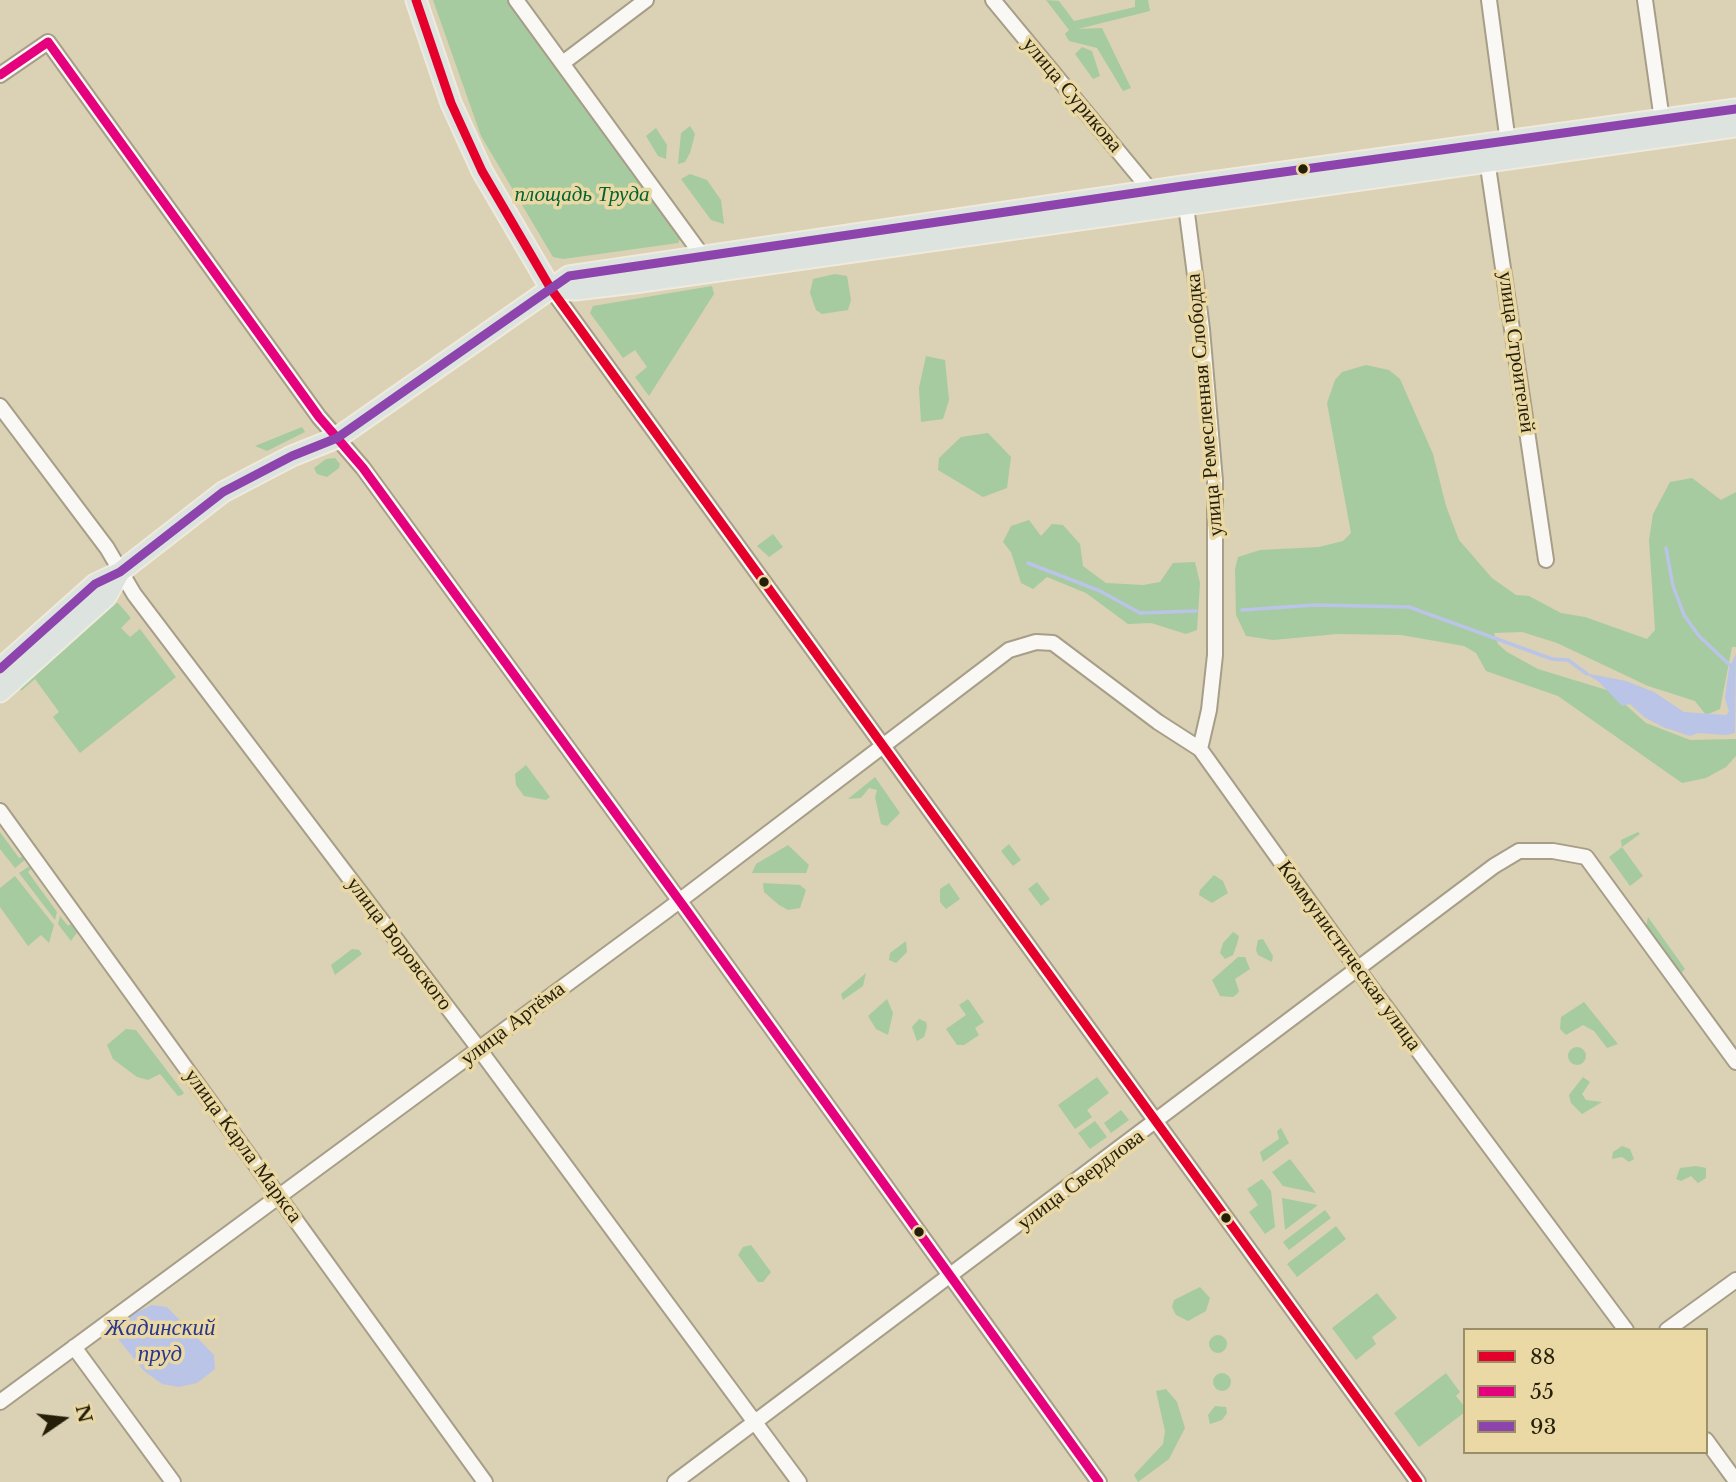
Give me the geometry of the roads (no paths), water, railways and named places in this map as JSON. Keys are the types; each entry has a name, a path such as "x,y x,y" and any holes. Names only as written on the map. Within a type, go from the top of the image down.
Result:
{"main road":[{"path":"416,0 451,103 482,171 551,289"},
{"path":"1509,150 1662,120 1736,109"},
{"path":"551,289 575,290 714,272 1184,195 1486,153 1736,127"},
{"path":"0,669 94,584 120,572 223,492 292,456 337,438 569,276 1151,191 1184,195"},
{"path":"0,692 106,597 120,572"}],"street":[{"path":"516,0 564,62 714,272"},
{"path":"564,62 646,0"},
{"name":"улица Сурикова","path":"993,0 1151,191"},
{"path":"1489,0 1509,150"},
{"path":"1645,0 1662,120"},
{"path":"0,75 48,42 319,417 679,900 1099,1482"},
{"name":"улица Строителей","path":"1486,153 1546,560"},
{"name":"улица Ремесленная Слободка","path":"1184,195 1204,353 1216,494 1215,655 1209,710 1200,749"},
{"path":"551,289 1418,1482"},
{"name":"улица Воровского","path":"0,406 107,548 134,594 479,1049 799,1482"},
{"name":"Коммунистическая улица","path":"1024,643 1053,643 1158,722 1200,749 1358,970 1625,1328"},
{"name":"улица Артёма","path":"0,1402 679,900 1009,650 1024,643"},
{"name":"улица Карла Маркса","path":"0,811 485,1482"},
{"name":"улица Свердлова","path":"676,1482 1494,866 1519,851 1553,851 1586,857 1736,1062"},
{"path":"1670,1328 1736,1280"},
{"path":"74,1348 173,1482"},
{"path":"1708,1443 1736,1481"}],"water":[{"path":"1736,654 1735,733 1726,735 1698,733 1690,736 1663,727 1644,717 1630,704 1622,706 1599,682 1585,673 1626,681 1654,692 1684,712 1726,715 1729,712 1725,698 1729,668"},
{"name":"Жадинский пруд","path":"152,1305 167,1307 214,1355 215,1369 197,1383 179,1387 162,1384 144,1371 119,1340 122,1325 135,1313"}],"waterway":[{"path":"1666,548 1673,586 1684,615 1699,636 1733,668"},
{"path":"1028,563 1100,591 1140,613 1196,611"},
{"path":"1242,610 1315,605 1409,607 1552,659 1568,660 1587,674"}],"park label":[{"name":"площадь Труда","path":"582,195"}]}
